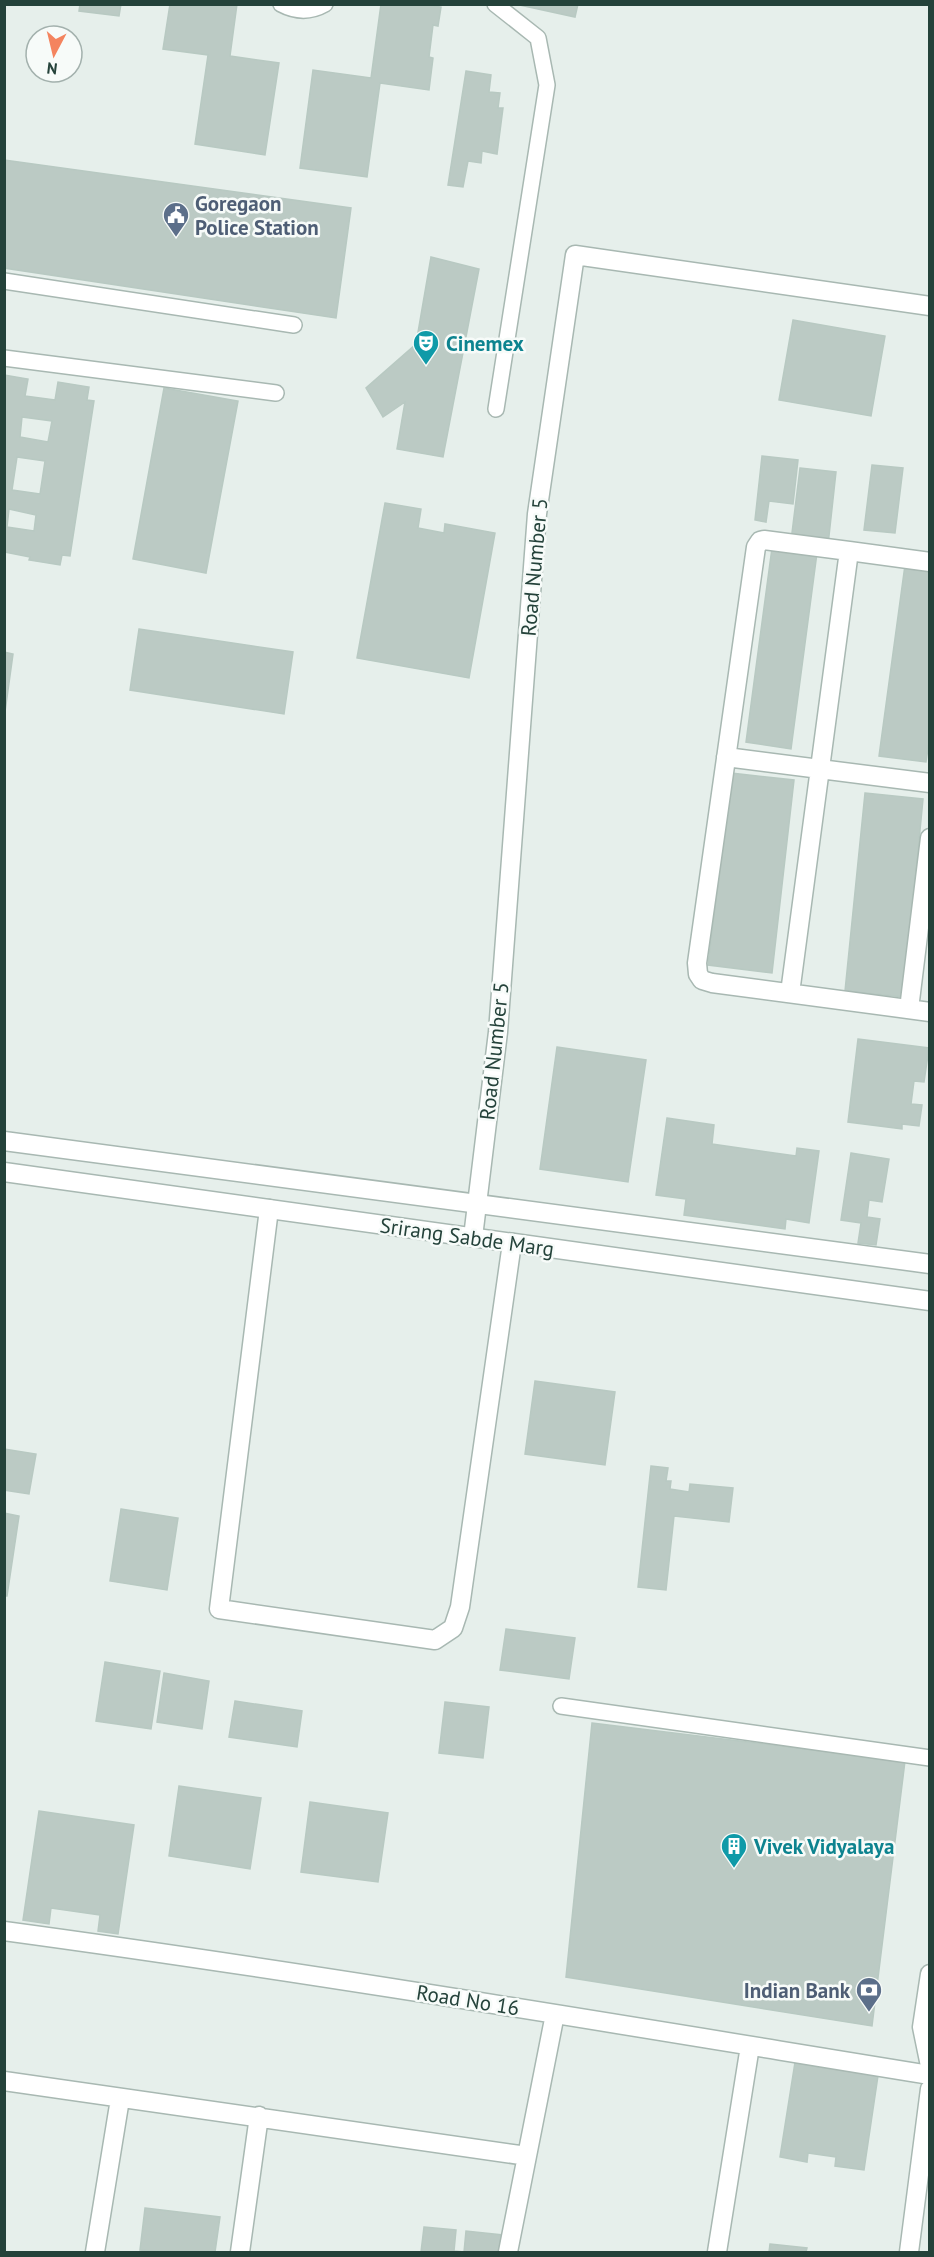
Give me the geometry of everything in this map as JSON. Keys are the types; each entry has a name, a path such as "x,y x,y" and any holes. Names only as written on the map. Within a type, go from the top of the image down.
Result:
{"street":[{"name":"Road Number 5","path":"473,1238 498,1032 537,514 575,255 930,306"},
{"path":"930,562 764,540 757,543 699,951 698,975 702,980 712,983 930,1012"},
{"path":"790,993 849,551"},
{"path":"726,757 930,783"},
{"path":"909,1009 930,838"},
{"name":"Srirang Sabde Marg","path":"4,1141 930,1264"},
{"name":"Srirang Sabde Marg","path":"4,1172 930,1301"},
{"path":"269,1209 219,1609 435,1640 453,1628 459,1606 512,1243"},
{"name":"Road No 16","path":"4,1931 154,1951 930,2075"},
{"path":"930,1974 922,2027 930,2066"},
{"path":"508,2253 555,2014"},
{"path":"717,2253 750,2046"},
{"path":"4,2081 527,2156"},
{"path":"909,2253 930,2089"},
{"path":"95,2253 120,2099"},
{"path":"240,2253 260,2116"}],"lane":[{"path":"281,4 303,11 317,9 325,4"},
{"path":"495,4 538,38 547,85 496,409"},
{"path":"4,281 294,325"},
{"path":"4,358 276,393"},
{"path":"561,1706 930,1758"}],"building":[{"path":"80,4 121,4 119,16 79,11"},
{"path":"170,4 237,4 230,56 279,63 265,155 195,144 208,55 163,49"},
{"path":"381,4 423,4 441,7 438,26 433,25 429,57 433,58 429,90 380,83 367,177 300,168 313,70 371,78"},
{"path":"515,4 578,4 575,17"},
{"path":"466,71 491,75 489,92 500,93 498,108 503,108 497,154 482,151 481,163 468,161 463,187 448,185"},
{"name":"Goregaon Police Station","path":"4,160 351,208 336,318 4,268"},
{"name":"Cinemex","path":"431,257 479,269 443,457 397,449 405,402 383,417 366,388 416,344"},
{"path":"793,320 885,336 871,416 779,400"},
{"path":"4,375 28,379 25,396 55,400 58,382 89,387 87,400 94,401 70,556 62,555 60,565 29,560 30,557 4,552","holes":["22,417 52,421 48,442 20,437","17,457 45,461 40,494 12,490","9,509 36,515 34,531 7,527"]},
{"path":"164,388 238,401 206,573 133,559"},
{"path":"762,456 798,460 793,504 769,501 766,522 755,520"},
{"path":"872,465 903,468 895,533 864,530"},
{"path":"800,468 836,472 828,545 791,541"},
{"path":"385,503 421,509 418,528 444,533 445,524 495,533 469,678 357,658"},
{"path":"772,548 817,553 791,749 746,742"},
{"path":"905,565 930,568 930,735 926,762 879,756"},
{"path":"139,629 293,652 284,714 130,690"},
{"path":"4,652 13,654 4,719"},
{"path":"731,773 794,780 772,973 708,965"},
{"path":"865,793 923,799 904,997 845,991"},
{"path":"858,1039 929,1048 924,1082 914,1081 911,1104 922,1105 919,1126 902,1124 902,1129 848,1122"},
{"path":"557,1047 646,1060 628,1182 540,1169"},
{"path":"667,1118 714,1125 712,1144 796,1156 797,1148 819,1151 809,1223 786,1219 785,1229 684,1215 686,1199 656,1195"},
{"path":"851,1153 889,1159 882,1202 869,1200 867,1217 880,1219 876,1245 858,1243 861,1223 841,1220"},
{"path":"535,1381 615,1392 605,1465 525,1454"},
{"path":"4,1449 36,1454 29,1494 4,1490"},
{"path":"651,1466 668,1468 666,1481 671,1481 670,1489 689,1492 690,1484 733,1488 729,1522 674,1516 666,1590 638,1587"},
{"path":"121,1509 178,1518 167,1590 110,1581"},
{"path":"4,1513 19,1516 7,1596 4,1596"},
{"path":"506,1629 575,1638 569,1679 500,1670"},
{"path":"105,1662 160,1671 151,1729 96,1721"},
{"path":"164,1673 209,1681 202,1729 157,1722"},
{"path":"235,1701 302,1711 297,1747 229,1737"},
{"path":"445,1702 489,1707 483,1758 439,1753"},
{"name":"Vivek Vidyalaya","path":"592,1723 905,1761 872,2026 566,1977"},
{"path":"179,1786 261,1798 250,1869 169,1856"},
{"path":"310,1802 388,1813 378,1882 301,1872"},
{"path":"39,1811 134,1825 118,1934 98,1931 100,1915 51,1908 49,1924 23,1920"},
{"path":"796,2056 879,2069 864,2170 835,2166 836,2157 808,2153 807,2162 780,2157"},
{"path":"145,2208 220,2217 215,2252 140,2250"},
{"path":"424,2227 456,2230 454,2251 464,2252 421,2252"},
{"path":"466,2231 503,2235 502,2252 464,2252"},
{"path":"770,2244 807,2248 806,2252 769,2252"}],"place":[{"name":"Goregaon Police Station","path":"176,238"},
{"name":"Cinemex","path":"426,366"},
{"name":"Vivek Vidyalaya","path":"734,1869"},
{"name":"Indian Bank","path":"869,2013"}]}
